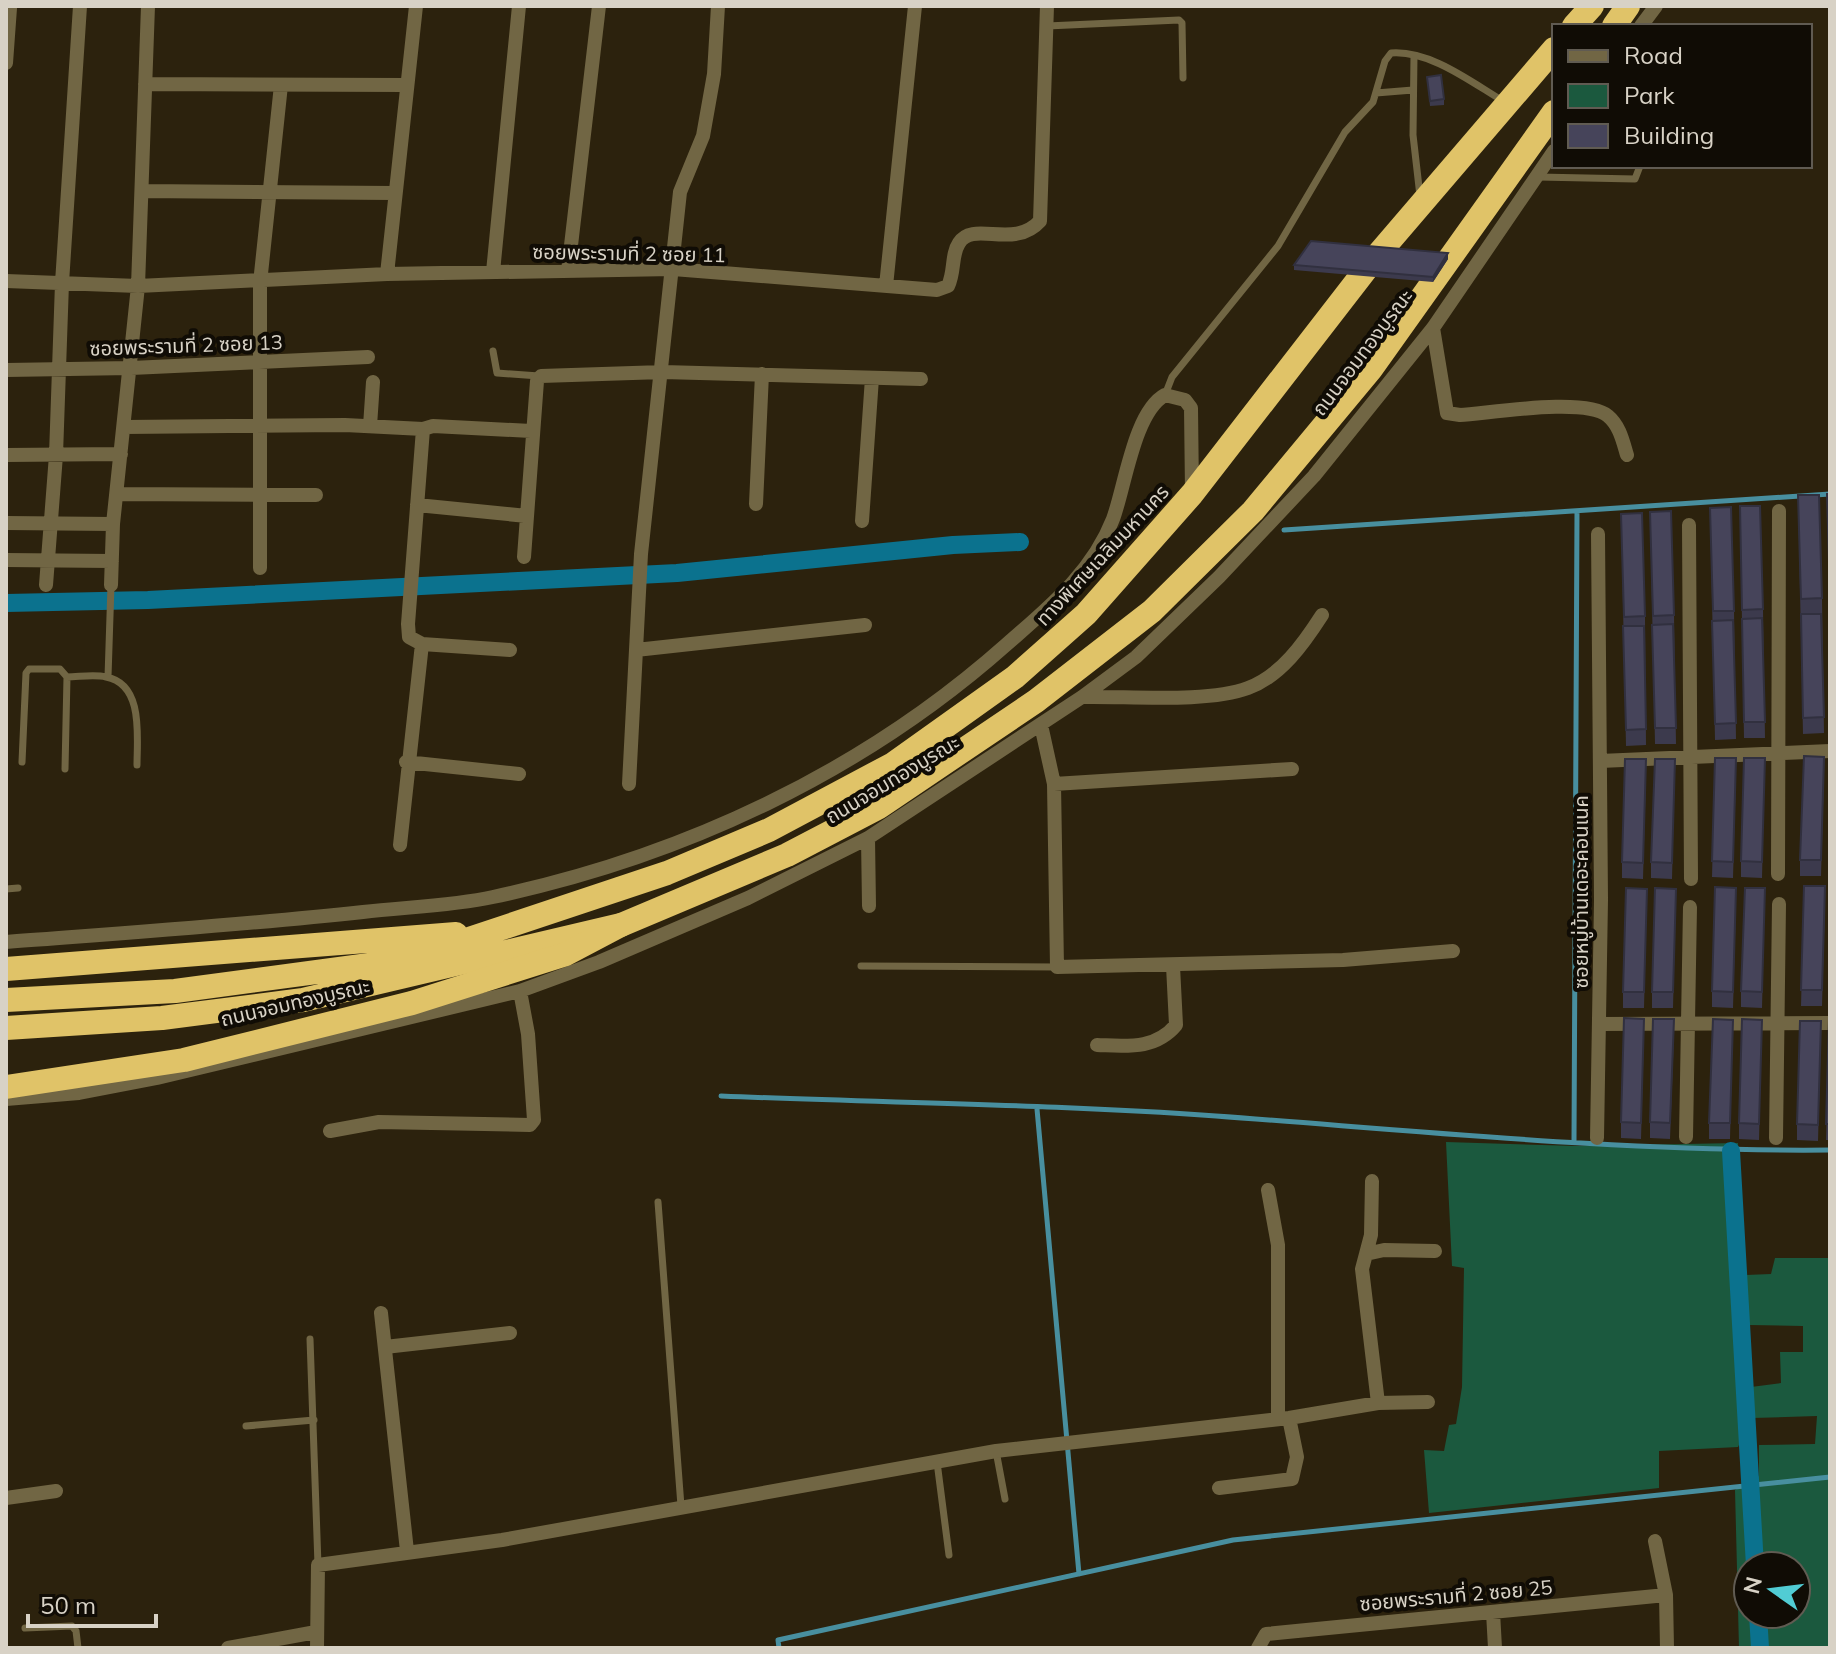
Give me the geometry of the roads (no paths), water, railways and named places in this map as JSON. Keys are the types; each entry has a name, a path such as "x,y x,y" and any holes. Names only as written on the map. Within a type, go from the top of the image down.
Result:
{"highway":[{"path":"1576,24 1592,6"},
{"path":"1615,24 1628,6"},
{"name":"ทางพิเศษเฉลิมมหานคร","path":"498,930 667,873 740,842 893,764 1027,667 1086,614 1192,494 1422,203 1552,51"},
{"path":"6,1087 184,1060 412,1003 566,954 621,925 787,855 879,807 1036,701 1152,611 1253,511 1371,369 1552,115"},
{"path":"6,1028 162,1018 303,1000 621,925"},
{"path":"6,969 498,930"},
{"path":"6,1000 175,991 406,960 498,930"}],"street":[{"path":"46,585 80,6"},
{"path":"111,585 113,524 138,286 148,6"},
{"path":"387,274 416,6"},
{"path":"493,272 519,6"},
{"path":"568,271 599,6"},
{"path":"629,784 641,554 663,372 681,181 698,152 709,105 718,6"},
{"path":"886,286 915,6"},
{"name":"ซอยพระรามที่ 2 ซอย 11","path":"6,281 138,286 260,283 387,274 673,269 937,290 948,286 955,273 956,248 961,239 971,234 1018,236 1031,232 1040,221 1047,6"},
{"path":"1622,24 1635,6"},
{"path":"1642,24 1656,6"},
{"path":"6,8 10,8 6,63"},
{"path":"145,84 406,85"},
{"path":"260,568 260,283 281,85"},
{"name":"ถนนจอมทองบูรณะ","path":"6,1080 141,1058 378,1004 628,934 696,906 821,846 954,766 1039,709 1118,645 1163,608 1248,526 1329,429 1403,332 1552,124"},
{"name":"ถนนจอมทองบูรณะ","path":"6,1099 79,1093 157,1078 520,991 599,962 734,904 868,838 1041,725 1136,657 1219,577 1314,476 1433,328 1552,154"},
{"path":"142,191 394,193"},
{"path":"1433,328 1447,413 1460,415 1567,407 1598,410 1618,428 1627,455"},
{"name":"ซอยพระรามที่ 2 ซอย 13","path":"6,370 131,368 368,357"},
{"path":"524,557 531,431 537,381 541,376 663,372 921,379"},
{"path":"756,504 762,374"},
{"path":"862,521 872,378"},
{"path":"370,426 373,382"},
{"path":"6,942 271,922 491,898 619,865 734,821 848,761 958,688 1064,594 1090,561 1112,521 1144,420 1155,401 1165,395 1185,400 1191,408 1192,494"},
{"path":"124,427 370,426 423,429 433,426 531,431"},
{"path":"423,429 409,637 422,644 510,650"},
{"path":"6,455 121,454"},
{"path":"116,494 316,495"},
{"path":"417,505 527,516"},
{"path":"1778,874 1779,511"},
{"path":"6,523 113,524"},
{"path":"1689,525 1691,879"},
{"name":"ซอยหมู่บ้านเดอะคอนเนค","path":"1597,1138 1598,534"},
{"path":"6,560 112,561"},
{"path":"1082,697 1225,695 1251,687 1302,645 1322,615"},
{"path":"636,650 865,625"},
{"path":"400,845 406,762 422,644"},
{"path":"1041,725 1054,784 1057,967 1173,966 1318,958 1343,960 1453,951"},
{"path":"1600,761 1830,751"},
{"path":"406,762 519,774"},
{"path":"1054,784 1292,769"},
{"path":"868,838 869,906"},
{"path":"1776,1138 1779,904"},
{"path":"1686,1137 1690,907"},
{"path":"1097,1045 1141,1046 1168,1034 1176,1025 1173,966"},
{"path":"330,1131 379,1122 530,1125 534,1120 528,1034 520,991"},
{"path":"1599,1024 1830,1023"},
{"path":"1372,1181 1374,1206 1362,1269 1378,1403"},
{"path":"1219,1488 1292,1479 1297,1457 1284,1418 1278,1245 1268,1190"},
{"path":"1366,1254 1384,1250 1435,1251"},
{"path":"381,1313 407,1551"},
{"path":"385,1347 510,1333"},
{"path":"317,1648 318,1565 502,1540 804,1483 996,1451 1284,1418 1378,1403 1428,1402"},
{"path":"6,1498 56,1491"},
{"path":"1655,1541 1666,1595 1667,1648"},
{"name":"ซอยพระรามที่ 2 ซอย 25","path":"1258,1648 1266,1634 1666,1595"},
{"path":"1493,1612 1495,1648"},
{"path":"228,1648 316,1632"}],"lane":[{"path":"1047,26 1179,20 1182,23 1183,78"},
{"path":"1165,395 1172,377 1278,246 1345,132 1373,102 1385,61 1391,53 1414,56 1445,67 1507,103"},
{"path":"1414,56 1413,135 1422,203"},
{"path":"1376,93 1413,90"},
{"path":"1536,177 1635,179 1639,168"},
{"path":"493,351 497,373 541,376"},
{"path":"108,677 111,585"},
{"path":"22,762 26,673 29,669 60,669 67,677 65,769"},
{"path":"67,677 108,677 126,691 137,709 137,765"},
{"path":"6,889 18,888"},
{"path":"861,966 1057,967"},
{"path":"658,1202 681,1506"},
{"path":"310,1339 318,1565"},
{"path":"246,1426 314,1420"},
{"path":"996,1451 1005,1499"},
{"path":"937,1461 949,1555"},
{"path":"25,1628 72,1626 76,1631 78,1648"}],"waterway":[{"path":"1284,530 1830,494"},
{"path":"1574,1142 1577,512"},
{"path":"6,603 148,600 677,573 953,545 1020,542"},
{"path":"721,1096 1154,1112 1676,1148 1830,1150"},
{"path":"1037,1109 1079,1574"},
{"path":"1731,1151 1754,1550"},
{"path":"779,1648 778,1640 1233,1540 1830,1477"},
{"path":"1759,1630 1760,1648"}]}
